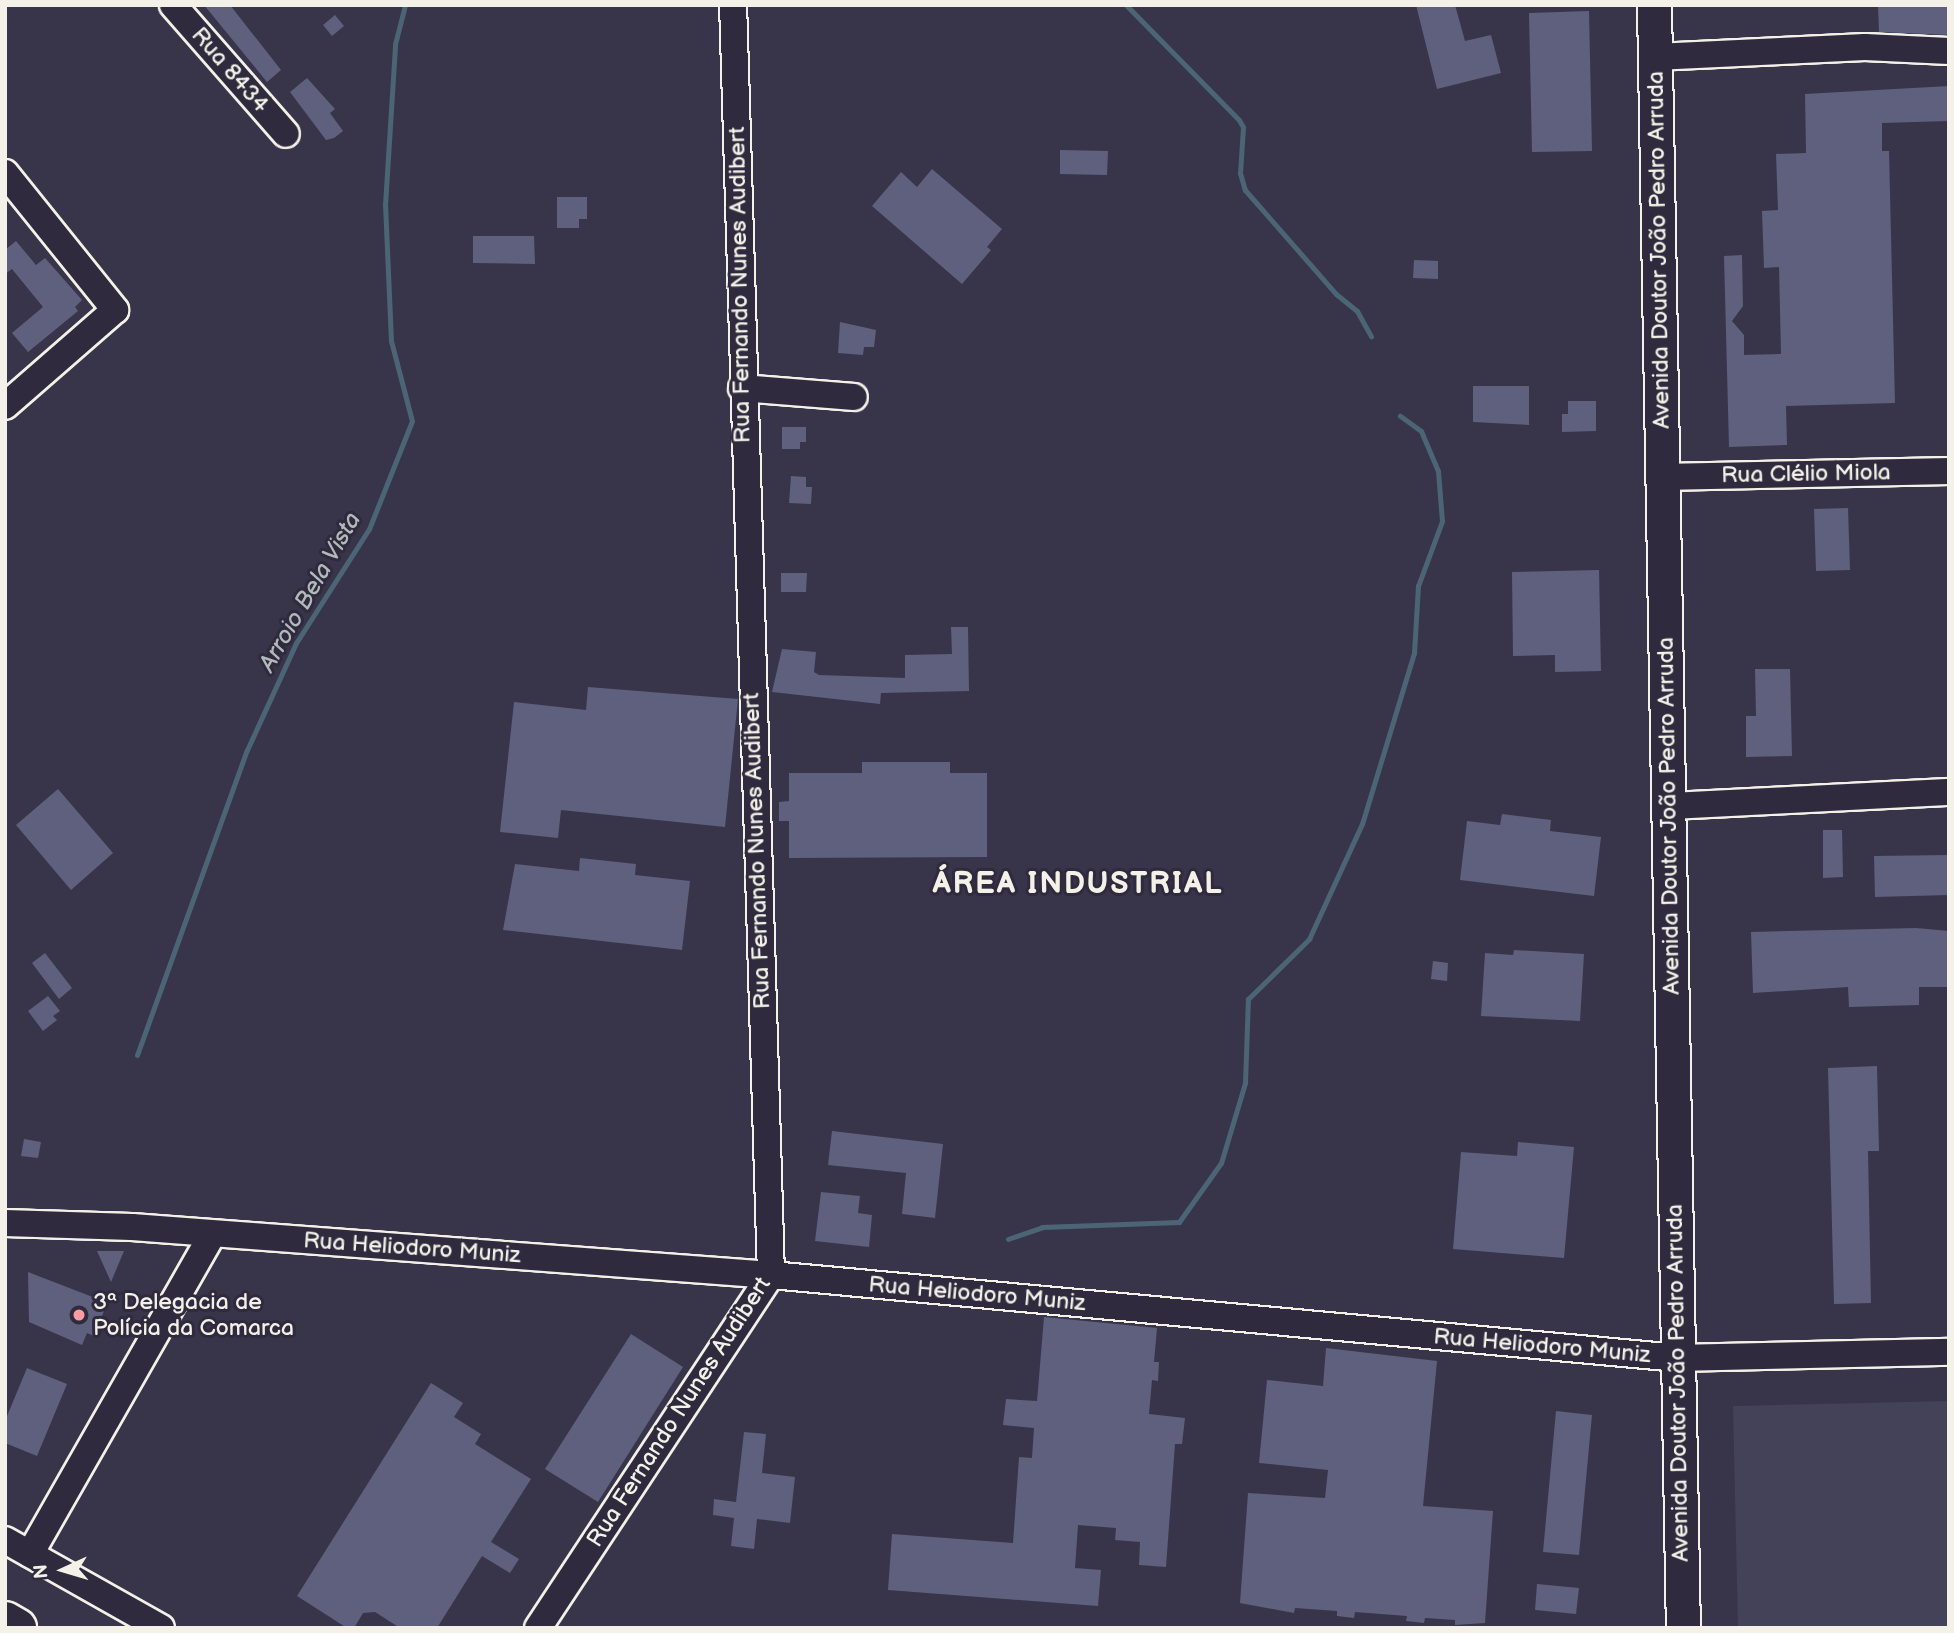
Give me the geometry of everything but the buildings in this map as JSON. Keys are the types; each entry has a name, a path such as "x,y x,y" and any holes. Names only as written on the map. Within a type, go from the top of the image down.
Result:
{"highway":[{"path":"5,1620 17,1628"}],"main road":[{"name":"Avenida Doutor João Pedro Arruda","path":"1654,5 1683,1628"}],"street":[{"name":"Rua 8434","path":"173,5 286,134"},
{"name":"Rua Fernando Nunes Audibert","path":"538,1628 771,1275 742,388 733,5"},
{"path":"1655,57 1865,47 1949,51"},
{"path":"5,173 115,310 5,406"},
{"path":"742,388 854,397"},
{"name":"Rua Clélio Miola","path":"1663,477 1949,471"},
{"path":"1668,806 1949,792"},
{"name":"Rua Heliodoro Muniz","path":"5,1223 213,1233 771,1275 1678,1359 1949,1352"},
{"path":"30,1554 213,1233"},
{"path":"5,1540 161,1628"}],"shaded area":[{"path":"1949,1401 1949,1628 1738,1628 1733,1406"}],"waterway":[{"name":"Arroio Bela Vista","path":"137,1055 247,750 296,643 369,529 412,421 391,341 385,205 395,44 405,5"},
{"path":"1126,5 1239,120 1243,127 1240,173 1245,190 1336,294 1357,311 1371,336"},
{"path":"1008,1239 1042,1227 1179,1222 1221,1163 1245,1083 1248,999 1309,939 1362,824 1414,653 1418,586 1442,521 1438,471 1421,431 1400,416"}],"place":[{"name":"3ª Delegacia de Polícia da Comarca","path":"79,1315"}],"district":[{"name":"ÁREA INDUSTRIAL","path":"1078,884"}]}
